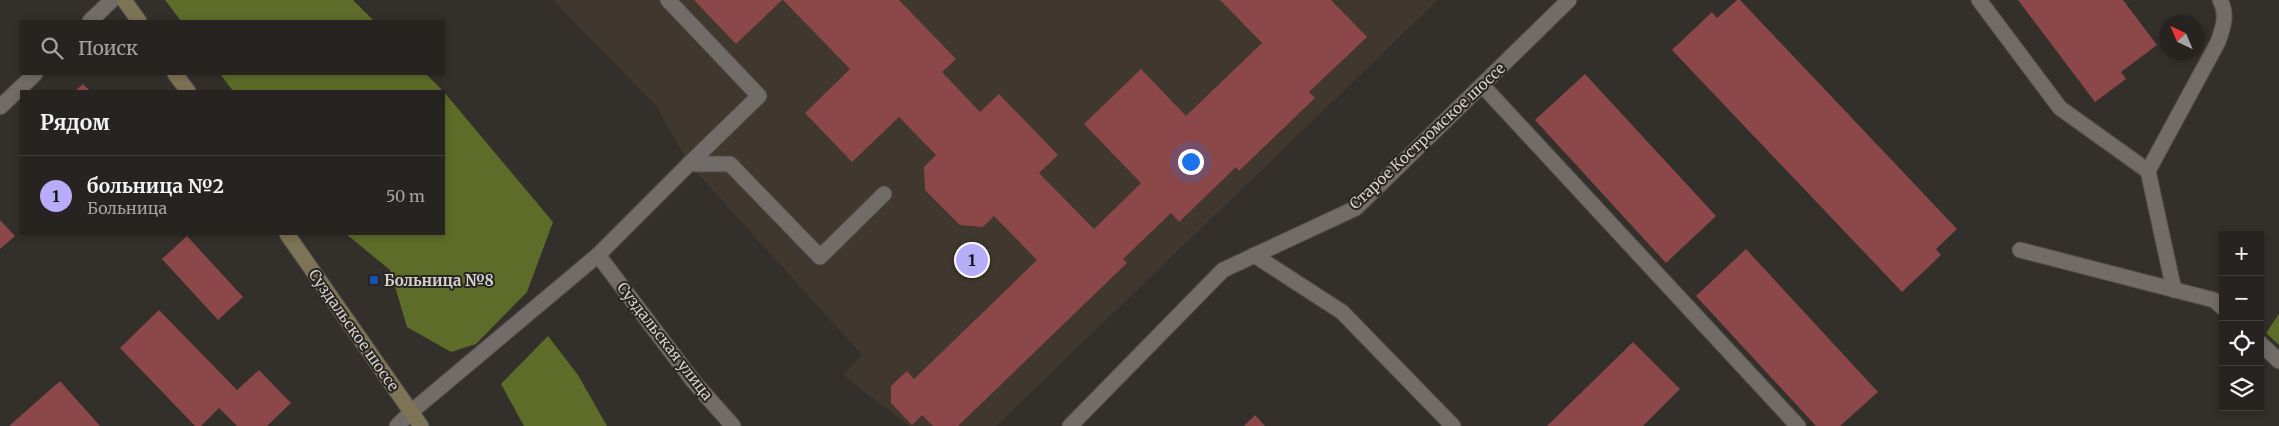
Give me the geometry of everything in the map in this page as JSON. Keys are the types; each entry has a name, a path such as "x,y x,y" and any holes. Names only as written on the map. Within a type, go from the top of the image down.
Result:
{"main road":[{"path":"124,0 138,20"},
{"path":"176,75 187,90"},
{"name":"Суздальское шоссе","path":"288,235 422,426"}],"street":[{"path":"91,20 112,0"},
{"path":"396,426 598,255 759,96 668,0"},
{"name":"Старое Костромское шоссе","path":"1070,426 1223,270 1356,208 1569,0"},
{"path":"1979,0 2060,108 2148,171"},
{"path":"2174,290 2148,171 2218,42 2225,24 2223,5 2220,0"},
{"path":"0,107 34,75"},
{"path":"1482,85 1798,426"},
{"path":"689,164 730,164 820,257 884,194"},
{"path":"2020,250 2214,300 2219,304"},
{"name":"Суздальская улица","path":"598,255 694,382 733,426"},
{"path":"1254,255 1342,312 1453,426"},
{"path":"2264,347 2279,361"}],"shaded area":[{"path":"553,0 1438,0 996,426 909,426 843,375 862,355 689,164 656,106"}],"green space":[{"path":"165,0 353,0 373,20 180,20"},
{"path":"221,75 427,75 442,90 232,90"},
{"path":"445,93 553,222 527,292 476,344 451,352 407,327 390,270 347,235 445,235"},
{"path":"2279,314 2279,345 2266,333"},
{"path":"548,336 578,375 607,426 524,426 501,384"}],"building":[{"path":"694,0 782,0 736,44"},
{"path":"783,0 899,0 956,59 942,72 980,112 999,94 1058,155 1039,173 1094,229 1141,183 1084,124 1141,69 1186,116 1262,43 1220,0 1331,0 1367,37 1309,92 1315,98 1239,171 1236,167 1179,222 1171,213 1123,259 1127,263 958,426 933,426 922,415 912,425 891,403 891,386 907,371 914,379 1037,260 994,216 983,227 960,225 925,190 924,167 936,155 899,117 852,162 805,113 850,69"},
{"path":"1737,0 1740,0 1957,229 1936,249 1941,255 1902,292 1672,50 1712,12 1717,18"},
{"path":"2018,0 2123,0 2157,45 2121,72 2126,79 2095,102"},
{"path":"1585,74 1716,216 1666,263 1535,120"},
{"path":"83,84 89,90 76,90"},
{"path":"0,220 15,236 0,249"},
{"path":"187,236 243,297 218,320 162,259"},
{"path":"1746,249 1878,392 1840,426 1816,426 1696,296"},
{"path":"159,310 237,390 259,370 291,403 267,426 237,426 219,408 201,426 195,426 120,348"},
{"path":"1633,342 1680,389 1643,426 1547,426"},
{"path":"60,381 100,426 9,426"},
{"path":"1255,415 1265,426 1244,426"}],"place":[{"name":"больница №2","path":"972,260"},
{"name":"Больница №8","path":"374,280"}]}
